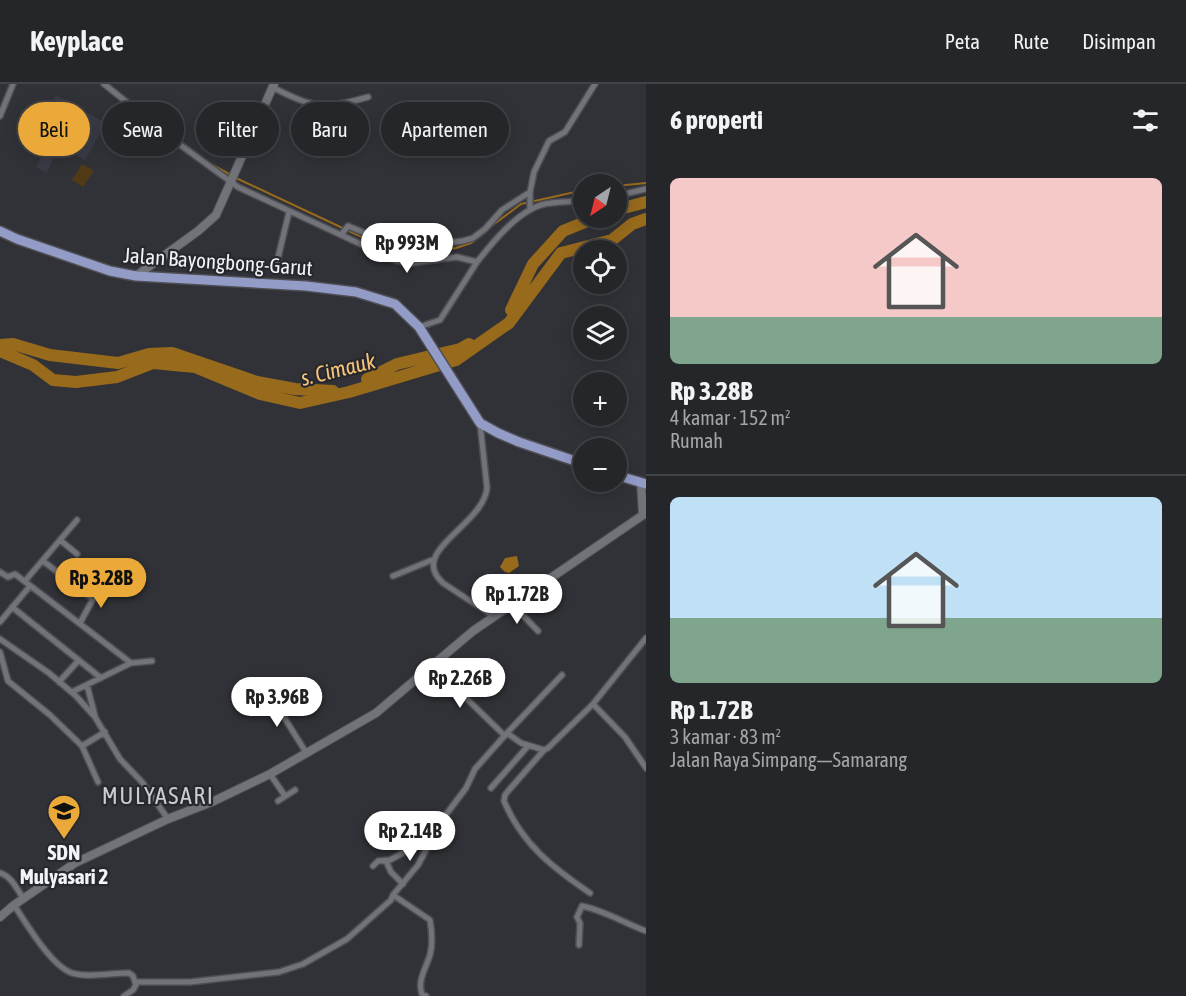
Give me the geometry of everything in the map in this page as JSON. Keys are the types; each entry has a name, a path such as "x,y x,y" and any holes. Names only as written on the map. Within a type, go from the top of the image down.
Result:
{"main road":[{"path":"136,276 212,220 219,210 273,86"},
{"name":"Jalan Bayongbong-Garut","path":"0,231 110,271 136,276 275,282 356,292 395,304 419,327 480,423 519,442 573,460"},
{"path":"0,917 23,898 75,863 168,819 243,788 307,754 376,713 493,616 645,514 644,483 627,478"}],"street":[{"path":"0,116 13,84"},
{"path":"104,84 179,144 231,181 289,212 397,261 413,263 457,257 477,262"},
{"path":"530,208 534,172 549,141 565,132 575,112 595,84"},
{"path":"273,86 306,103 333,106 368,97"},
{"path":"627,193 646,189"},
{"path":"341,234 346,226 401,248 463,241 473,238 485,229 502,210 530,195"},
{"path":"419,327 440,320 477,262 500,234 530,208 573,202"},
{"path":"277,262 289,212"},
{"path":"393,576 432,560 442,546 484,502 488,488 480,423"},
{"path":"25,581 77,520"},
{"path":"60,540 76,554"},
{"path":"432,560 436,576 493,616"},
{"path":"43,561 93,599"},
{"path":"0,572 8,577 15,573 131,663"},
{"path":"80,623 93,599 94,590 105,580"},
{"path":"0,622 30,586"},
{"path":"512,604 538,631"},
{"path":"12,607 101,678"},
{"path":"590,893 543,859 524,835 504,801 505,795 544,750 593,704 646,638"},
{"path":"0,639 72,692 95,717 120,759 142,782 168,819"},
{"path":"0,652 3,677 50,715 81,746 98,782"},
{"path":"59,682 79,660"},
{"path":"72,692 131,663 152,661"},
{"path":"432,665 506,735 528,746 544,750"},
{"path":"136,982 190,982 279,972 303,964 347,939 391,900 418,865 433,836 466,788 475,770 562,675"},
{"path":"87,685 95,717"},
{"path":"267,690 307,754"},
{"path":"593,704 625,737 646,768"},
{"path":"81,746 105,732"},
{"path":"491,788 528,746"},
{"path":"270,774 285,796"},
{"path":"278,801 295,790"},
{"path":"373,866 378,861 386,861 433,836"},
{"path":"386,861 394,876 403,884"},
{"path":"0,873 7,875 23,898"},
{"path":"393,895 430,920 432,932 430,954 420,987 422,994 426,996"},
{"path":"14,905 38,939 64,969 80,974 129,973 133,976 136,982 133,990 124,996"},
{"path":"579,945 580,923 577,917 582,906 609,913 631,926 646,931"}],"shaded area":[{"path":"56,95 68,102 52,102"},
{"path":"90,114 102,121 102,130 90,151 90,129"},
{"path":"42,156 55,156 46,173 36,167"},
{"path":"82,164 94,171 83,187 72,180"},
{"path":"517,556 519,566 509,573 500,567 505,558"}],"waterway":[{"path":"184,144 203,158"},
{"path":"209,163 231,175"},
{"path":"236,178 400,255 456,248 471,243 482,235"},
{"path":"627,185 646,183"},
{"path":"490,227 521,204 573,192"},
{"path":"627,207 646,202"},
{"name":"s. Cimauk","path":"0,351 33,365 53,380 76,382 117,377 153,363 195,367 260,394 300,403 349,392 456,360 509,323 561,253 612,240 632,224 646,219"},
{"path":"511,310 533,264 563,231 573,227"},
{"path":"0,345 13,344 50,355 118,363 149,354 172,353 257,382 295,389 333,391"},
{"path":"367,379 397,364 460,349 469,344"}],"place":[{"name":"SDN Mulyasari 2","path":"64,840"}],"district":[{"name":"MULYASARI","path":"158,796"}]}
